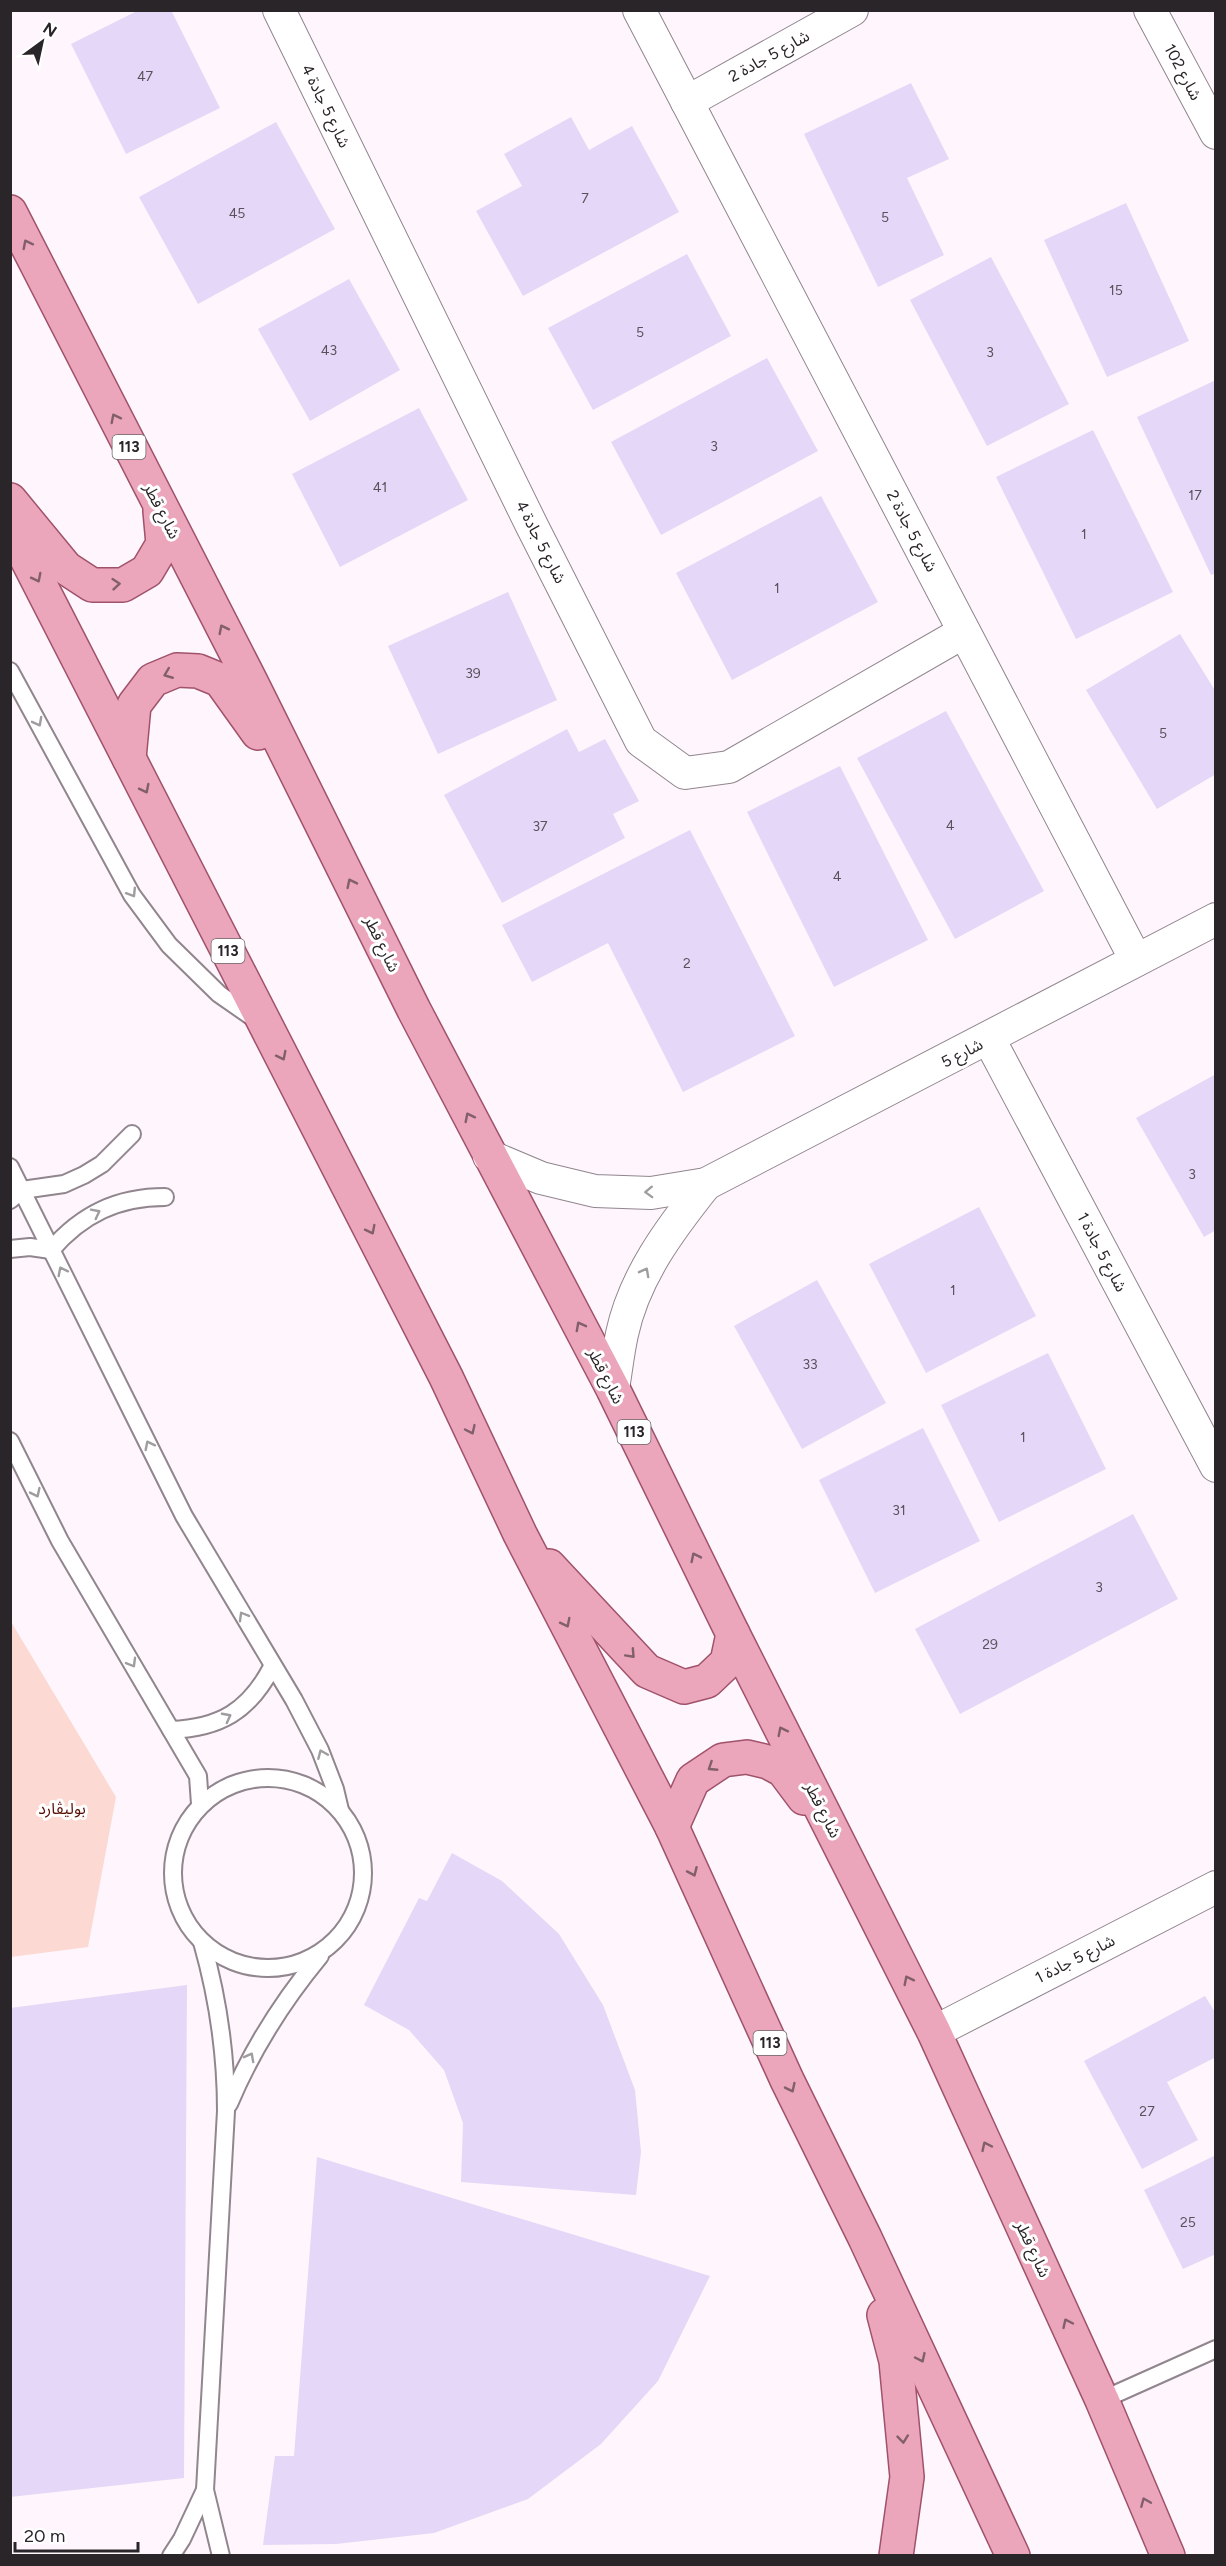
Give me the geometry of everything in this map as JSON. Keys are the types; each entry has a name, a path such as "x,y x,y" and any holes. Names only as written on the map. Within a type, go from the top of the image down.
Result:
{"main road":[{"name":"شارع قطر","path":"10,212 489,1156 613,1389 733,1634 934,2032 1102,2400 1168,2556"},
{"path":"10,500 66,568 92,585 123,585 147,571 163,544 159,507"},
{"name":"113","path":"10,526 446,1377 520,1534 672,1827 787,2080 865,2238 1013,2556"},
{"path":"129,758 134,705 153,680 177,670 198,671 220,680 279,762 329,839"},
{"path":"520,1534 647,1671 684,1687 707,1681 727,1662 733,1634"},
{"path":"672,1827 693,1780 723,1760 747,1757 768,1762 783,1770 847,1858"},
{"path":"865,2238 896,2361 907,2477 896,2556"}],"street":[{"name":"شارع 5 جادة 4","path":"279,10 527,515 642,741 685,774 729,767 964,632"},
{"name":"شارع 5 جادة 2","path":"639,10 1136,960"},
{"name":"شارع 5 جادة 2","path":"687,102 852,10"},
{"name":"شارع 102","path":"1150,10 1215,133"},
{"name":"شارع 5","path":"489,1156 541,1178 595,1191 651,1193 706,1184 989,1039 1215,919"},
{"name":"شارع 5 جادة 1","path":"989,1039 1215,1466"},
{"name":"شارع 5","path":"613,1389 622,1332 641,1279 670,1229 706,1184"},
{"name":"شارع 5 جادة 1","path":"934,2032 1215,1887"}],"lane":[{"path":"10,671 132,895 169,945 219,994 267,1028"},
{"path":"16,1195 64,1184 84,1175 102,1164 132,1134"},
{"path":"10,1167 16,1195 51,1250 184,1516 272,1667 294,1700 320,1750 335,1789 340,1810"},
{"path":"51,1250 74,1227 101,1209 143,1197 165,1197"},
{"path":"10,1249 30,1247 51,1250"},
{"path":"10,1441 60,1541 198,1776 200,1804"},
{"path":"171,1730 192,1729 232,1715 262,1686 272,1667"},
{"path":"226,2111 243,2070 291,1990 322,1953 346,1930 360,1901 364,1869 357,1837 340,1810 315,1789 286,1779 255,1777 226,1786 200,1804 183,1828 173,1858 173,1889 183,1918 202,1942 229,1960 260,1969 293,1966 322,1953"},
{"path":"202,1942 214,1983 222,2025 226,2068 226,2111 205,2490 221,2556"},
{"path":"1102,2400 1215,2349"},
{"path":"171,2556 182,2539 205,2490"}],"green space":[{"name":"بوليڤارد","path":"10,1620 116,1797 88,1947 11,1957"}],"building":[{"path":"139,10 171,10 220,108 126,154 71,44"},
{"path":"911,83 949,159 907,178 944,255 878,287 804,134"},
{"path":"571,117 589,150 632,126 679,212 523,296 476,211 522,186 504,154"},
{"path":"276,122 335,229 198,304 139,197"},
{"path":"1126,203 1189,341 1107,377 1044,240"},
{"path":"687,254 731,336 593,410 548,328"},
{"path":"991,257 1069,404 987,446 910,300"},
{"path":"349,279 400,370 310,421 258,329"},
{"path":"767,358 818,451 661,535 611,442"},
{"path":"1216,380 1216,573 1211,575 1137,417"},
{"path":"419,408 468,500 340,567 292,474"},
{"path":"1093,430 1173,592 1076,639 996,477"},
{"path":"821,496 878,602 732,680 676,573"},
{"path":"508,592 557,700 438,754 388,646"},
{"path":"1180,634 1216,692 1216,774 1157,809 1086,690"},
{"path":"946,711 1044,891 955,939 857,758"},
{"path":"567,729 579,752 605,739 639,801 613,814 625,838 502,903 444,795"},
{"path":"840,766 928,940 834,987 747,812"},
{"path":"690,830 795,1036 683,1092 608,943 532,982 502,925"},
{"path":"1216,1074 1216,1230 1204,1237 1136,1118"},
{"path":"979,1207 1036,1316 926,1373 869,1264"},
{"path":"817,1280 886,1403 802,1449 734,1326"},
{"path":"1048,1353 1106,1469 999,1522 941,1405"},
{"path":"923,1428 980,1541 875,1593 819,1480"},
{"path":"1133,1514 1178,1599 960,1714 915,1629"},
{"path":"452,1853 502,1881 559,1934 603,2005 635,2090 641,2152 636,2195 461,2182 463,2123 444,2070 409,2030 364,2005 419,1898 427,1901"},
{"path":"187,1985 184,2478 10,2497 10,2008"},
{"path":"1205,1996 1216,2014 1216,2057 1167,2082 1198,2140 1142,2169 1084,2061"},
{"path":"1216,2155 1216,2254 1183,2269 1144,2190"},
{"path":"317,2157 710,2276 658,2381 601,2444 528,2499 434,2533 336,2544 263,2545 275,2456 294,2456"}]}
